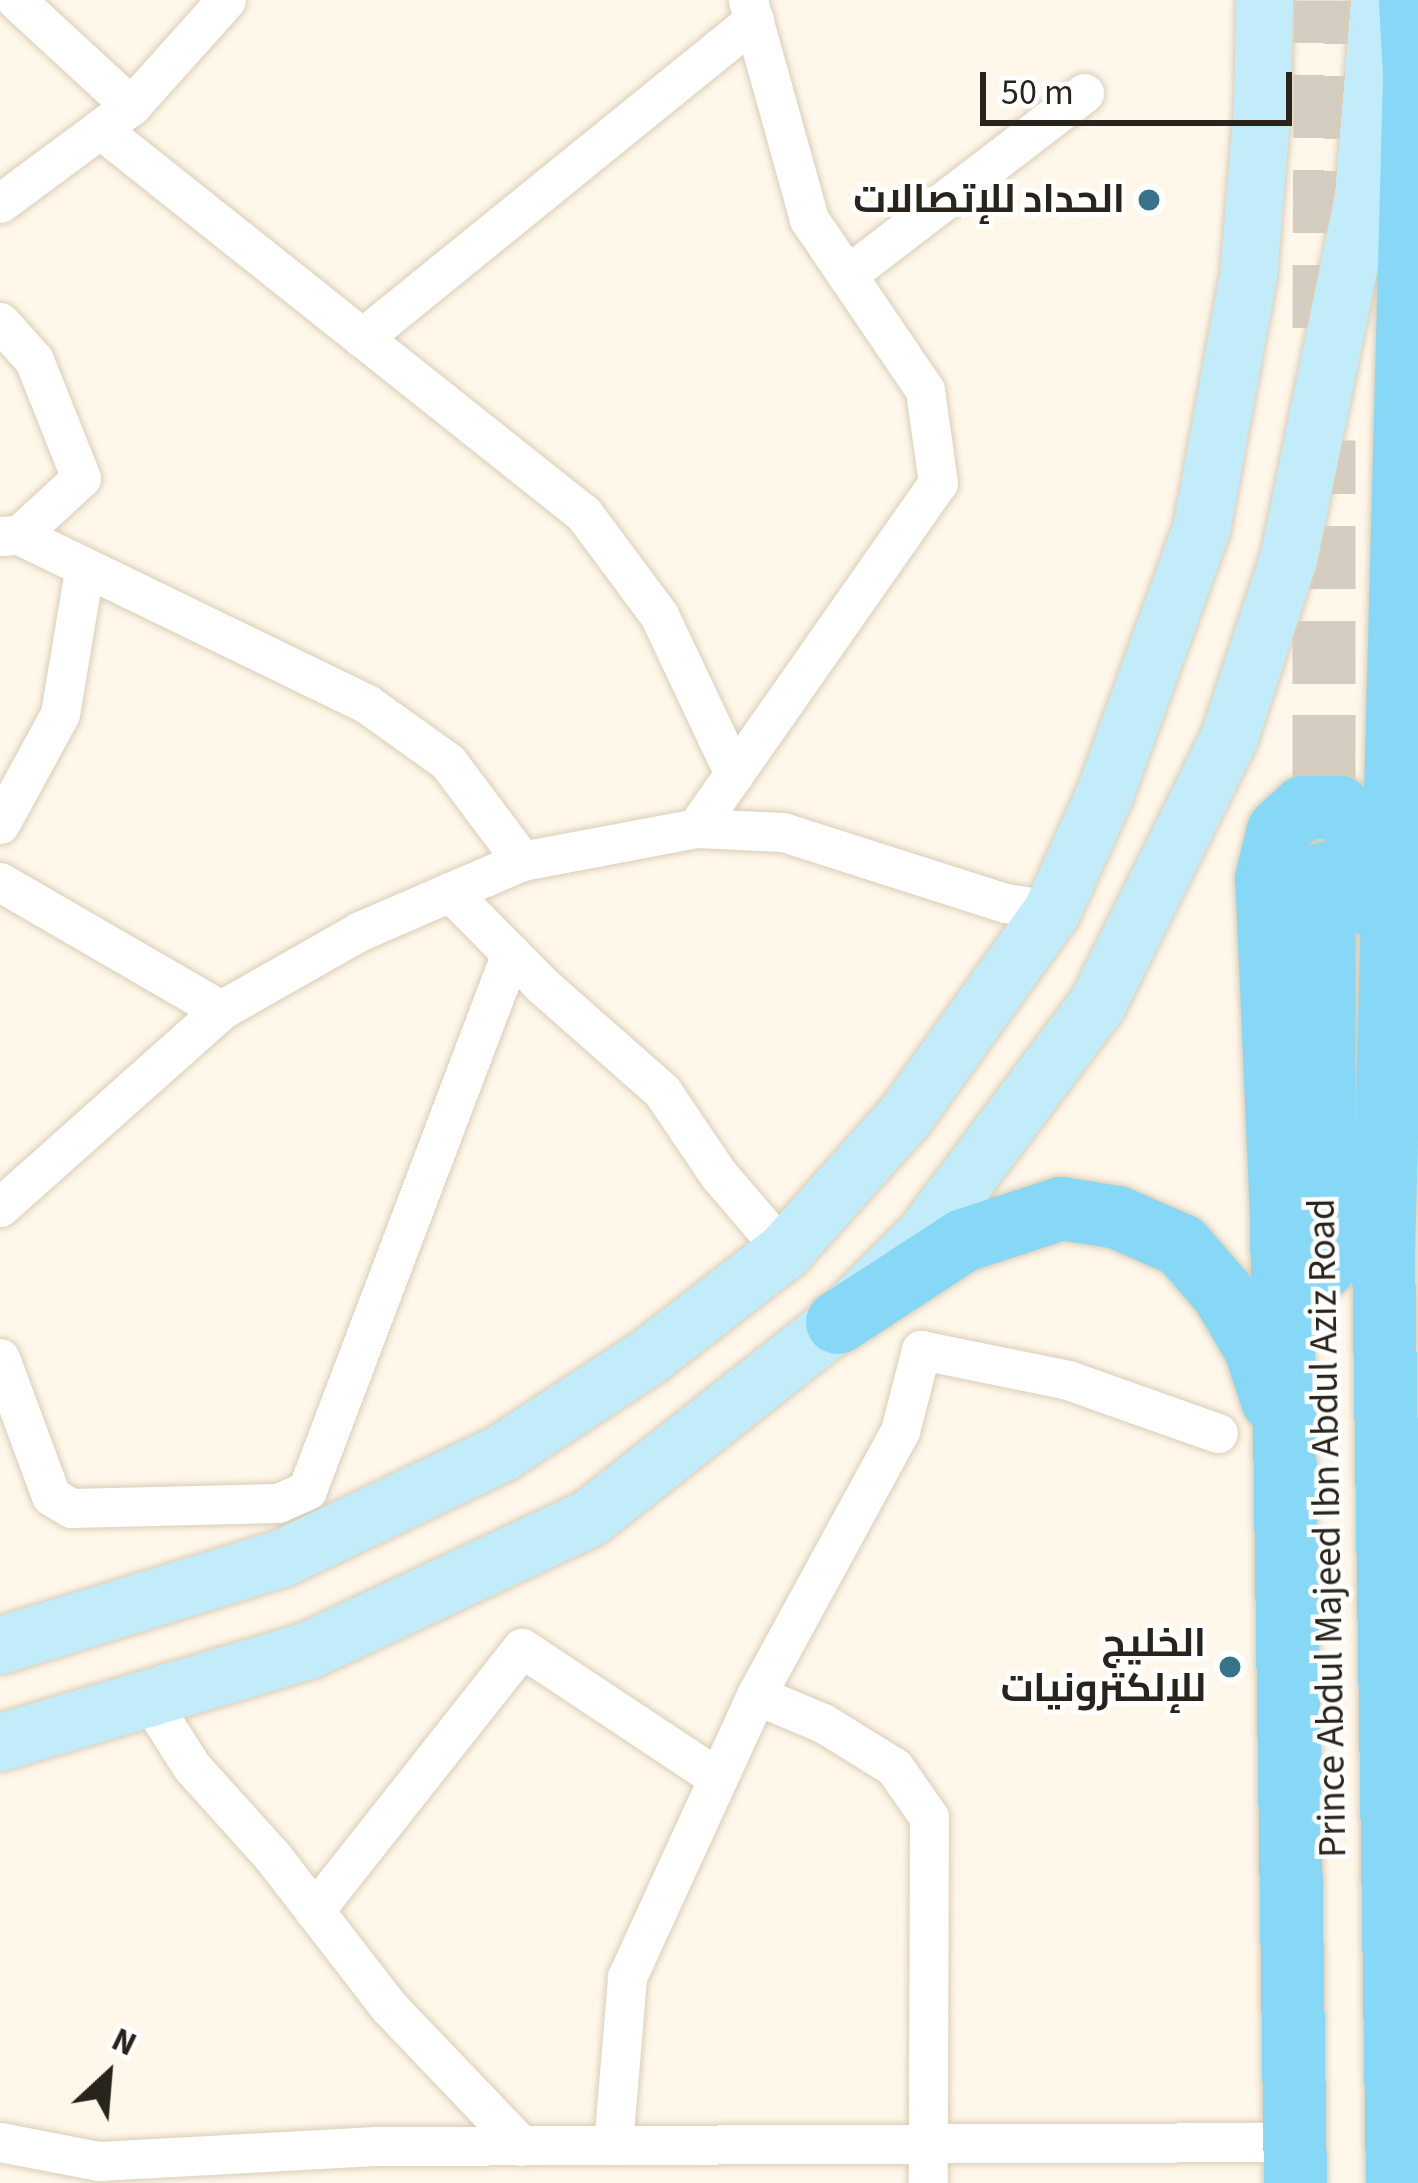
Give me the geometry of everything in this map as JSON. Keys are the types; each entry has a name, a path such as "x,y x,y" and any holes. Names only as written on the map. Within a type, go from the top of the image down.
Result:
{"main road":[{"path":"0,1645 284,1557 501,1453 650,1355 784,1251 904,1117 1052,910 1104,795 1201,529 1248,276 1262,106 1264,0"},
{"path":"837,1322 924,1235 1097,1004 1229,737 1288,559 1358,218 1379,0"},
{"name":"Prince Abdul Majeed Ibn Abdul Aziz Road","path":"1397,2183 1400,1251 1389,1024 1414,76 1410,0"},
{"path":"1309,2170 1266,878 1278,830 1303,807 1339,807 1353,823 1389,1024"},
{"name":"Prince Abdul Majeed Ibn Abdul Aziz Road","path":"1309,2170 1323,1402 1324,873"},
{"path":"0,1742 308,1650 589,1518 837,1322 963,1240 1061,1208 1117,1217 1181,1245 1222,1292 1255,1348 1284,1435"}],"street":[{"path":"0,203 116,118 226,0"},
{"path":"19,1 116,118 362,338 584,514 659,615 734,774"},
{"path":"362,338 751,10 808,219 925,390 938,483 696,828"},
{"path":"847,275 1084,93"},
{"path":"0,322 34,360 81,478 10,535 204,621 367,704 448,762 522,862"},
{"path":"0,824 61,714 84,570"},
{"path":"0,1207 221,1010 360,932 522,862 696,828 783,832 1005,904 1052,910"},
{"path":"0,882 221,1010"},
{"path":"450,892 662,1091 718,1174 784,1251"},
{"path":"0,1358 51,1496 71,1508 278,1503 308,1490 511,953"},
{"path":"574,2183 602,2145 627,1977 756,1695 900,1431 921,1350 1068,1380 1218,1433"},
{"path":"314,1911 522,1648 718,1778"},
{"path":"756,1695 823,1723 894,1767 929,1817 928,2183"},
{"path":"148,1698 192,1767 389,2006 522,2146"},
{"path":"0,2142 99,2161 331,2166 522,2146 928,2144 1309,2170"}],"tunnel":[{"path":"1324,328 1325,0"},
{"path":"1324,440 1324,873"}],"place":[{"name":"الحداد للإتصالات","path":"1149,200"},
{"name":"الخليج للإلكترونيات","path":"1230,1667"}]}
